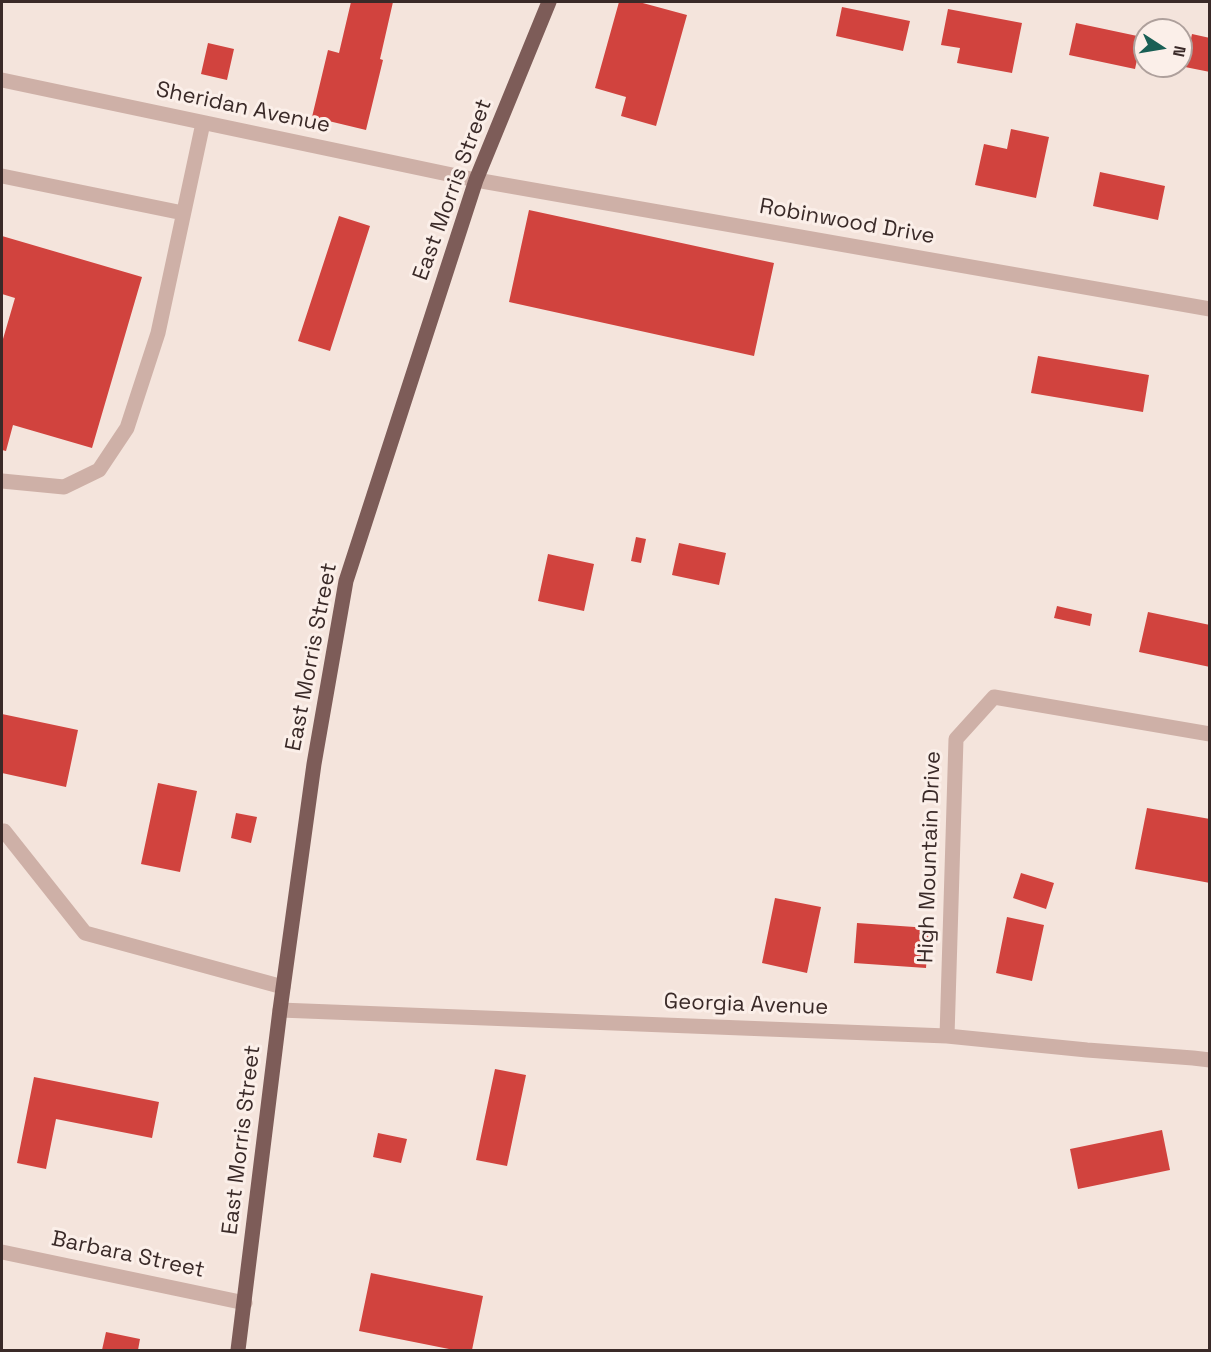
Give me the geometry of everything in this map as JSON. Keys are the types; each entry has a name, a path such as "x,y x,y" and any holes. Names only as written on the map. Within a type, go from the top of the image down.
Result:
{"main road":[{"name":"East Morris Street","path":"238,1350 280,1010 314,764 346,581 476,180 549,2"}],"street":[{"name":"Sheridan Avenue","path":"2,80 476,180"},
{"path":"2,480 64,487 99,470 127,428 158,333 203,123"},
{"path":"2,176 183,213"},
{"name":"Robinwood Drive","path":"476,180 1209,309"},
{"name":"High Mountain Drive","path":"946,1036 956,739 994,697 1209,734"},
{"path":"4,831 85,933 283,987"},
{"name":"Georgia Avenue","path":"280,1010 946,1036 1209,1060"},
{"name":"Barbara Street","path":"2,1252 245,1303"}],"building":[{"path":"351,2 393,2 380,59 383,60 366,130 312,117 328,50 339,53"},
{"path":"619,2 639,2 687,15 656,126 621,116 626,97 595,88"},
{"path":"842,7 910,21 903,51 836,36"},
{"path":"948,9 1022,23 1012,73 957,63 960,48 941,45"},
{"path":"1076,23 1133,35 1133,69 1069,55"},
{"path":"1193,34 1210,38 1210,72 1193,69"},
{"path":"208,43 234,49 227,80 201,74"},
{"path":"1011,129 1049,137 1036,198 975,185 984,144 1007,149"},
{"path":"1100,172 1165,186 1158,220 1093,206"},
{"path":"529,210 774,263 754,356 509,302"},
{"path":"339,216 370,226 330,351 298,341"},
{"path":"2,236 142,277 92,448 13,425 6,451 2,450 2,339 15,298 2,294"},
{"path":"1038,356 1149,375 1143,412 1031,393"},
{"path":"636,537 646,539 641,563 631,561"},
{"path":"679,543 726,553 719,585 672,575"},
{"path":"548,554 594,564 584,611 538,601"},
{"path":"1057,606 1092,614 1090,626 1054,618"},
{"path":"1148,612 1210,625 1210,667 1139,652"},
{"path":"2,714 78,730 66,787 2,773"},
{"path":"158,783 197,791 180,872 141,864"},
{"path":"1147,808 1210,819 1210,883 1135,869"},
{"path":"236,813 257,817 251,843 231,838"},
{"path":"1021,873 1054,883 1046,909 1013,898"},
{"path":"775,898 821,907 807,973 762,963"},
{"path":"1007,917 1044,925 1032,981 996,973"},
{"path":"857,923 929,928 926,968 854,963"},
{"path":"495,1069 526,1075 507,1166 476,1160"},
{"path":"34,1077 159,1102 152,1138 56,1119 46,1169 17,1163"},
{"path":"1162,1130 1170,1170 1078,1189 1070,1149"},
{"path":"378,1133 407,1139 401,1163 373,1157"},
{"path":"371,1273 483,1296 472,1350 454,1350 359,1331"},
{"path":"106,1332 140,1339 138,1350 102,1350"}]}
